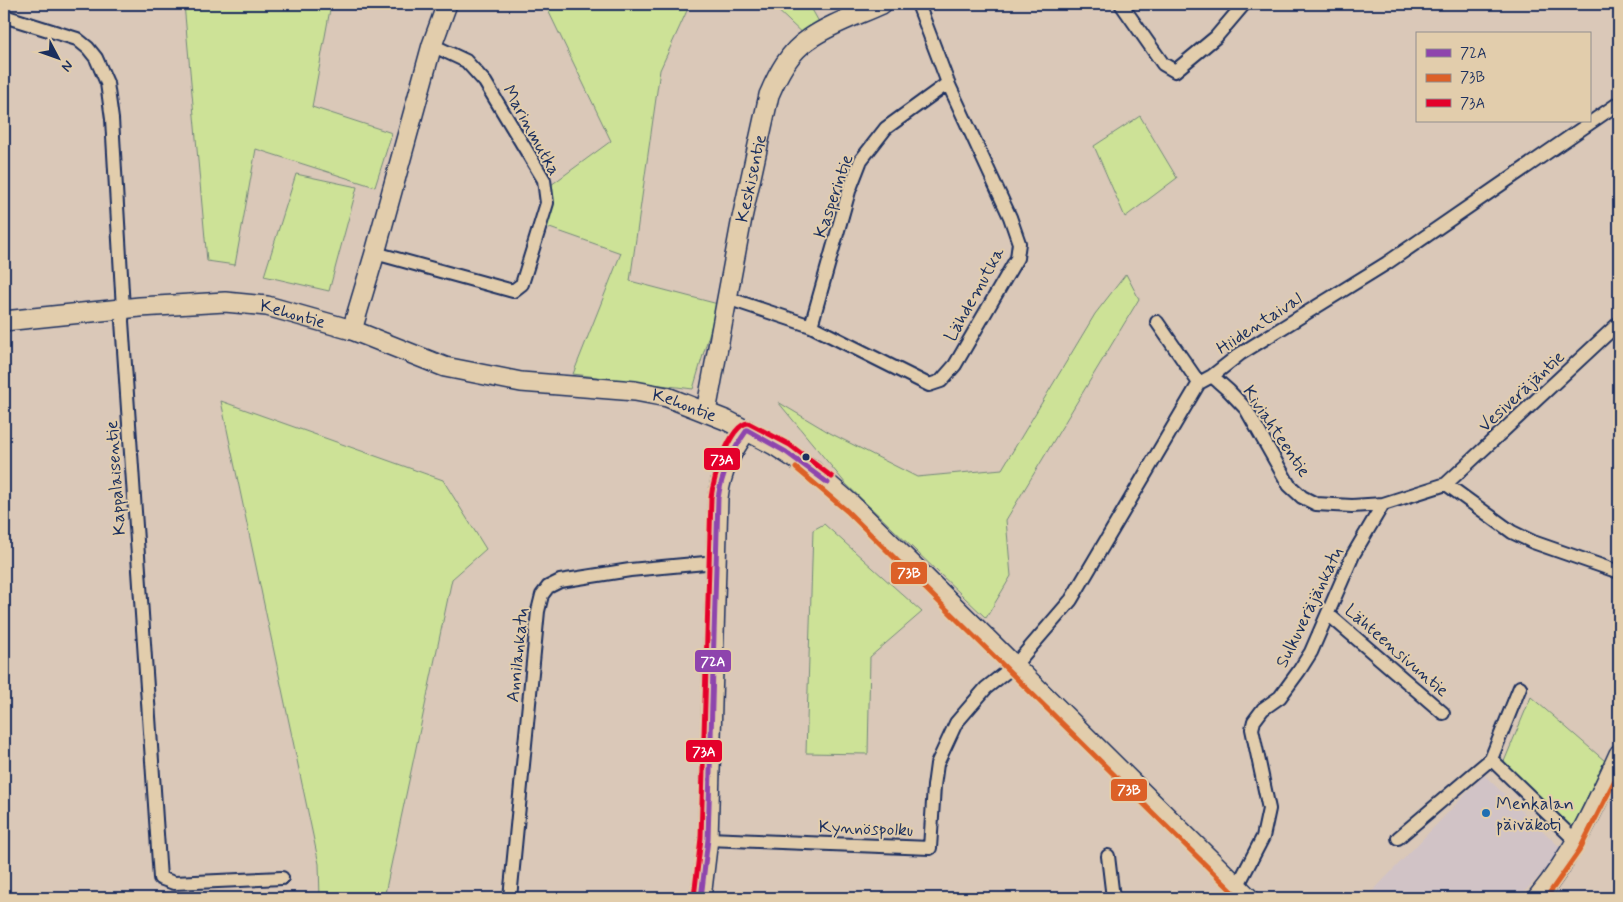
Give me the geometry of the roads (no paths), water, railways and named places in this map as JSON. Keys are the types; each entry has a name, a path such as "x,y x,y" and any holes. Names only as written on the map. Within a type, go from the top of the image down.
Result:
{"street":[{"path":"352,330 432,45 447,4"},
{"name":"Keskisentie","path":"706,412 760,131 769,95 776,78 794,53 808,39 882,4"},
{"name":"Lähdemutka","path":"727,298 811,326 929,386 941,381 955,365 1018,258 1019,243 1010,218 948,83 918,4"},
{"path":"1121,4 1163,64 1175,71 1216,36 1244,4"},
{"name":"Kappalaisentie","path":"4,16 77,40 88,48 96,58 106,83 112,120 123,309 122,321 160,878 174,883 282,878"},
{"name":"Marinmutka","path":"375,253 513,291 522,284 547,202 544,180 485,82 466,61 432,45"},
{"name":"Kasperintie","path":"811,326 849,191 861,160 886,128 948,83"},
{"name":"Hiidentaival","path":"1199,383 1212,376 1240,354 1386,263 1619,103"},
{"name":"Kehontie","path":"4,321 123,309 225,302 267,306 352,330 445,367 521,382 643,392 667,397 747,430 786,452 828,483 1015,665 1243,893"},
{"path":"1015,665 1071,600 1199,383 1157,322"},
{"name":"Vesiveräjäntie","path":"1446,484 1619,323"},
{"name":"Kiviahteentie","path":"1212,376 1230,391 1246,409 1289,484 1302,497 1316,504 1352,506 1383,504 1446,484"},
{"path":"701,898 708,839 720,484 730,454 747,430"},
{"path":"1446,484 1512,532 1533,542 1619,572"},
{"name":"Sulkuveräjänkatu","path":"1243,893 1263,837 1269,808 1252,729 1254,721 1263,709 1280,697 1300,672 1328,614 1353,555 1383,504"},
{"name":"Annilankatu","path":"510,898 538,612 542,595 548,587 560,581 630,570 716,562"},
{"name":"Lähteensivuntie","path":"1328,614 1443,713"},
{"name":"Kynnöspolku","path":"708,839 930,848 937,764 948,738 966,710 986,688 1015,665"},
{"path":"1398,838 1491,759 1520,688"},
{"path":"1537,898 1561,867 1577,842 1619,754"},
{"path":"1491,759 1577,842"},
{"path":"1108,856 1113,898"}],"place":[{"name":"Menkalan päiväkoti","path":"1486,813"}]}
